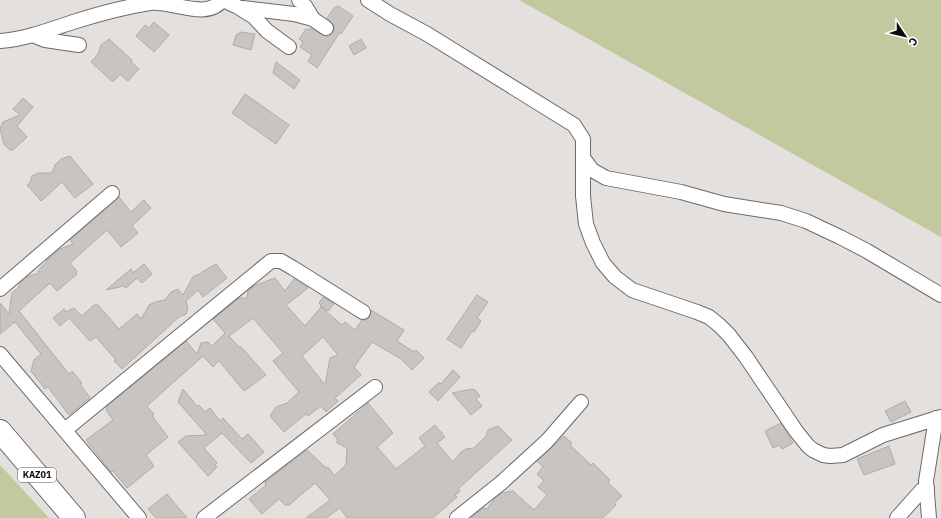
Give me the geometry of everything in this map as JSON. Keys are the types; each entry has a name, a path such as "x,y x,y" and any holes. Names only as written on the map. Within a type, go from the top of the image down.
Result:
{"highway":[{"name":"KАZ01","path":"0,432 74,518"}],"street":[{"path":"0,41 23,39 85,18 130,6 157,2 194,9 211,8 216,7 222,0 238,7 254,17 267,31 289,47"},
{"path":"299,0 305,6 313,19"},
{"path":"368,0 574,125 583,139 583,196 586,224 603,263 615,278 632,290 697,312 709,317 719,325 746,357 796,431 813,450 823,455 843,455 883,435 938,418"},
{"path":"238,7 294,14 313,19 326,28"},
{"path":"33,35 45,40 79,45"},
{"path":"584,159 592,170 606,178 681,192 724,204 781,213 806,221 867,251 941,295"},
{"path":"0,289 112,193"},
{"path":"65,430 271,261 281,261 362,312"},
{"path":"0,354 139,518"},
{"path":"204,518 375,387"},
{"path":"457,518 501,482 547,441 581,402"},
{"path":"929,518 927,488 932,443 938,418"},
{"path":"897,518 922,490 927,488"}],"green space":[{"path":"519,0 941,0 941,237"},
{"path":"0,465 49,518 0,518"}],"building":[{"path":"338,6 353,16 341,34 340,32 317,68 308,61 312,55 300,47 303,42 299,39 306,29 309,30 310,28 325,36 329,36 333,33 334,25 327,18 334,8"},
{"path":"154,22 169,35 154,52 136,36 145,25 149,28"},
{"path":"241,32 255,34 251,50 233,45 236,35"},
{"path":"109,39 132,60 131,62 139,69 128,81 120,74 113,82 91,62 98,54 101,45"},
{"path":"361,39 366,48 354,55 349,46"},
{"path":"276,62 300,80 294,89 273,73"},
{"path":"245,94 289,125 276,144 232,113"},
{"path":"23,98 33,107 17,126 27,137 13,150 10,150 4,144 0,129 3,122 20,115 13,109"},
{"path":"70,156 93,184 75,198 62,182 41,201 27,185 30,183 32,176 38,173 52,173 55,165 61,159"},
{"path":"119,197 131,212 144,200 151,208 132,226 138,233 121,247 107,230 70,263 77,271 77,274 57,291 50,283 19,311 69,374 72,371 82,383 80,384 90,398 69,415 48,387 45,389 31,371 34,360 41,354 15,322 0,334 0,303 9,314 12,293 19,287 20,283 28,276 37,274 47,260 60,249 73,244 70,240"},
{"path":"144,264 152,274 142,283 137,278 126,288 124,286 106,290 131,269 133,273"},
{"path":"216,264 227,278 203,297 198,290 186,301 188,309 186,314 179,317 122,369 96,337 90,341 69,318 60,326 53,318 64,309 66,312 74,308 82,316 94,305 98,305 119,329 137,314 141,319 149,305 165,300 171,292 178,289 183,295 193,277"},
{"path":"275,278 285,291 294,279 308,288 286,305 305,326 321,307 342,325 345,322 355,330 362,320 367,320 370,317 371,310 404,330 397,341 414,352 416,350 424,358 412,370 401,359 372,342 354,367 361,375 335,398 338,401 326,412 321,406 308,416 306,414 284,432 270,416 276,407 287,403 299,392 273,361 283,353 253,318 229,336 266,375 244,391 219,361 213,367 203,356 147,406 154,414 152,416 168,437 146,455 154,466 127,488 113,471 111,472 86,440 113,420 106,410 106,407 186,341 197,354 201,343 208,342 212,346 225,333 213,319 239,298 247,298 248,291 256,285","holes":["323,337 338,355 330,358 325,385 302,356"]},
{"path":"477,295 488,302 477,318 481,321 474,332 472,331 461,348 447,339"},
{"path":"323,297 334,304 328,311 320,306 321,305 319,303"},
{"path":"453,370 460,377 438,401 429,392 439,382 441,384"},
{"path":"183,389 197,406 199,405 205,412 210,408 220,421 223,418 242,439 248,434 264,452 251,463 222,433 204,448 217,463 215,465 217,467 208,476 178,442 186,436 207,435 178,402"},
{"path":"472,389 475,390 480,396 476,399 482,406 471,415 452,393"},
{"path":"905,401 911,412 891,422 885,411"},
{"path":"368,403 393,433 377,447 396,469 425,446 419,438 435,425 445,437 437,443 453,462 461,452 466,449 474,448 486,436 488,430 498,426 512,440 458,489 460,491 455,495 457,497 433,518 347,518 340,508 326,518 306,518 330,500 315,483 289,505 285,505 279,499 262,514 249,499 266,485 265,482 307,450 325,467 329,468 334,476 346,465 347,448 337,443 337,439 333,434"},
{"path":"781,423 793,443 782,449 779,445 773,448 765,431"},
{"path":"564,436 572,443 570,445 591,465 593,463 610,480 608,483 622,496 614,503 616,505 603,518 471,518 483,508 487,509 495,498 502,493 513,491 534,510 547,495 538,487 544,481 537,474 543,467 537,461"},
{"path":"889,446 895,464 864,475 857,459"},
{"path":"167,494 187,518 156,518 148,509"}]}
